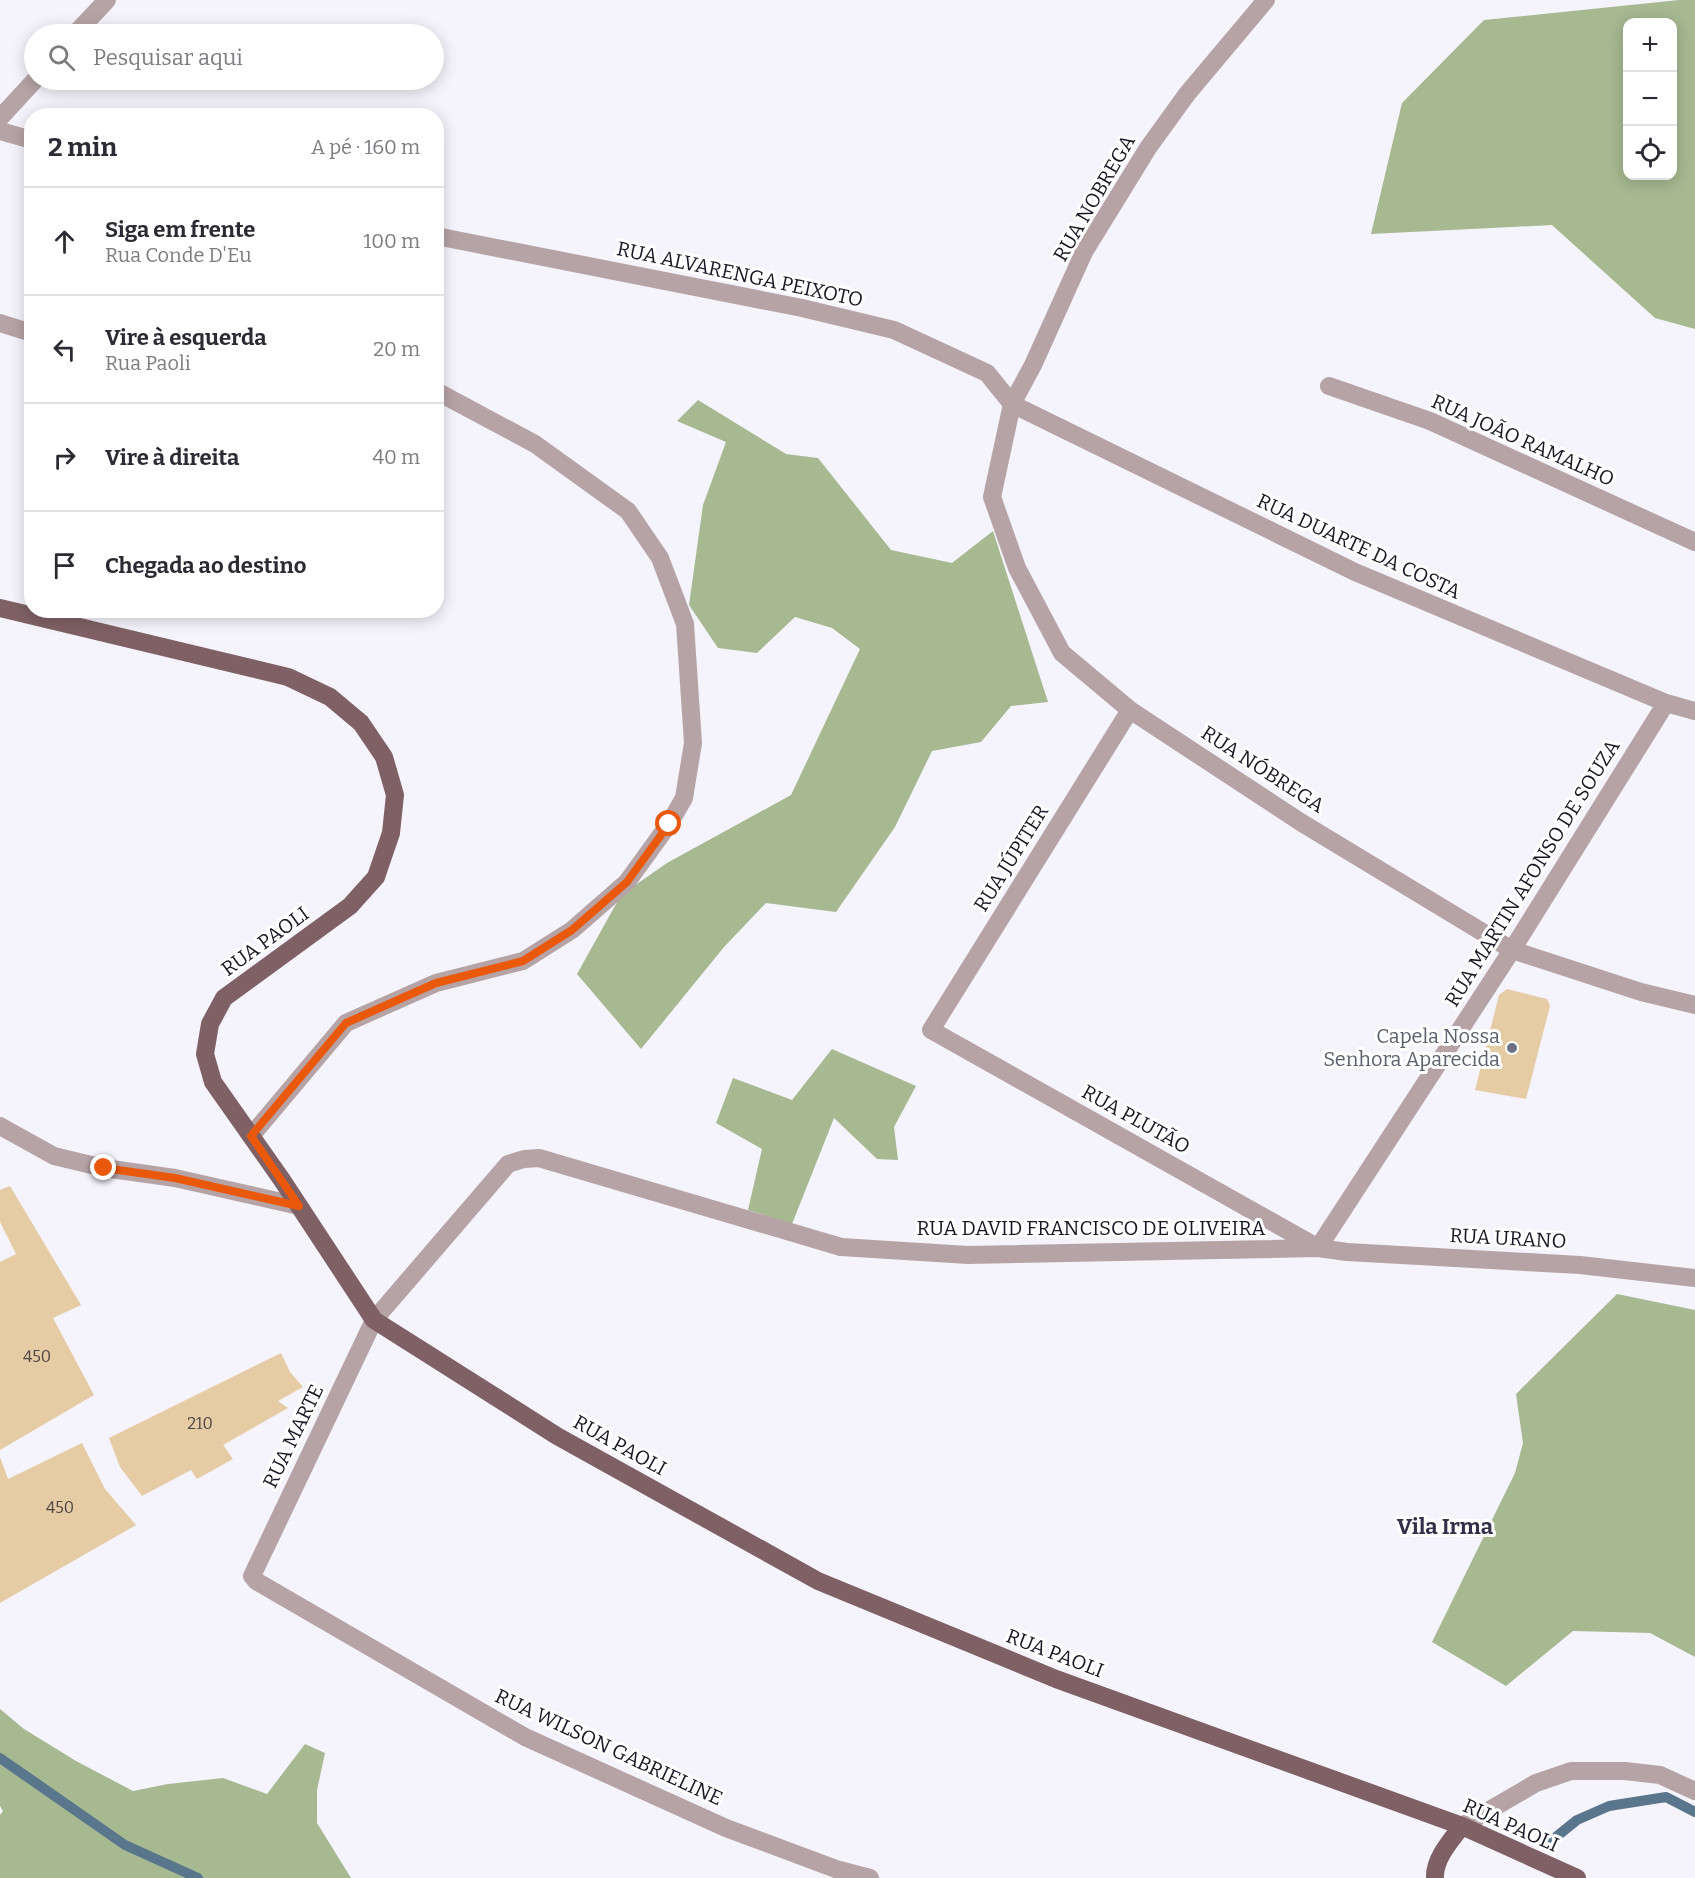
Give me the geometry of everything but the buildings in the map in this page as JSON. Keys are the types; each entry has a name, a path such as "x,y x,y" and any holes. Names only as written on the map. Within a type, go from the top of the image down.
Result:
{"main road":[{"name":"RUA PAOLI","path":"0,608 24,614"},
{"name":"RUA PAOLI","path":"42,618 288,677 330,697 362,723 384,757 395,795 390,833 376,877 350,906 224,998 210,1024 205,1054 213,1082 374,1320 557,1436 818,1581 1056,1679 1462,1826 1572,1877"},
{"path":"1435,1876 1443,1852 1462,1826"}],"street":[{"path":"84,24 107,0"},
{"name":"RUA NOBREGA","path":"1012,404 1033,365 1084,252 1142,158 1187,94 1266,0"},
{"path":"0,118 26,90"},
{"path":"0,131 24,138"},
{"name":"RUA ALVARENGA PEIXOTO","path":"444,238 802,308 894,330 987,373 1012,404"},
{"path":"0,323 24,330"},
{"name":"RUA JOÃO RAMALHO","path":"1329,387 1430,421 1695,542"},
{"path":"251,1136 346,1023 436,983 523,961 572,930 627,882 669,824 684,798 693,743 685,624 660,558 628,511 535,444 444,395"},
{"name":"RUA DUARTE DA COSTA","path":"1012,404 1355,572 1666,703 1695,711"},
{"name":"RUA NÓBREGA","path":"1012,404 993,497 1017,568 1062,653 1130,710 1302,823 1512,950 1641,992 1695,1005"},
{"name":"RUA MARTIN AFONSO DE SOUZA","path":"1318,1248 1512,950 1666,703"},
{"name":"RUA JÚPITER","path":"931,1030 1130,710"},
{"name":"RUA PLUTÃO","path":"931,1030 1318,1248"},
{"path":"0,1126 54,1155 104,1168 175,1178 299,1206"},
{"name":"RUA DAVID FRANCISCO DE OLIVEIRA","path":"374,1320 499,1172 508,1164 524,1159 539,1158 842,1247 968,1255 1318,1248"},
{"name":"RUA URANO","path":"1318,1248 1347,1252 1580,1265 1695,1278"},
{"name":"RUA MARTE","path":"253,1572 374,1320"},
{"name":"RUA WILSON GABRIELINE","path":"253,1572 252,1576 256,1581 525,1737 726,1828 836,1869 870,1878"},
{"path":"1462,1826 1536,1783 1571,1771 1625,1771 1660,1775 1695,1791"}],"green space":[{"path":"1695,0 1695,329 1655,318 1552,225 1371,234 1402,103 1484,20"},
{"path":"698,400 786,454 818,458 891,550 952,563 993,531 1048,702 1011,706 981,742 932,751 895,827 836,912 766,903 724,947 641,1049 577,974 621,895 667,863 791,795 860,649 832,628 795,617 757,653 718,648 689,605 703,505 726,442 677,421"},
{"path":"832,1049 916,1086 894,1127 898,1160 877,1159 834,1118 792,1224 748,1210 762,1149 716,1123 733,1078 792,1100"},
{"path":"1617,1294 1695,1310 1695,1657 1650,1633 1573,1631 1506,1686 1432,1642 1515,1473 1523,1443 1516,1394"},
{"path":"0,1709 24,1729 76,1761 133,1791 168,1784 223,1778 267,1794 305,1744 325,1753 317,1790 317,1823 351,1878 0,1878 0,1815 3,1811 0,1806"}],"waterway":[{"path":"0,1758 125,1845 198,1878"},
{"path":"1546,1845 1577,1820 1609,1806 1666,1797 1695,1812"}],"place":[{"name":"Capela Nossa Senhora Aparecida","path":"1512,1048"}],"district":[{"name":"Vila Irma","path":"1445,1526"}],"route":[{"path":"104,1168 175,1178 299,1206 251,1136 346,1023 436,983 523,961 572,930 627,882 669,824"}]}
